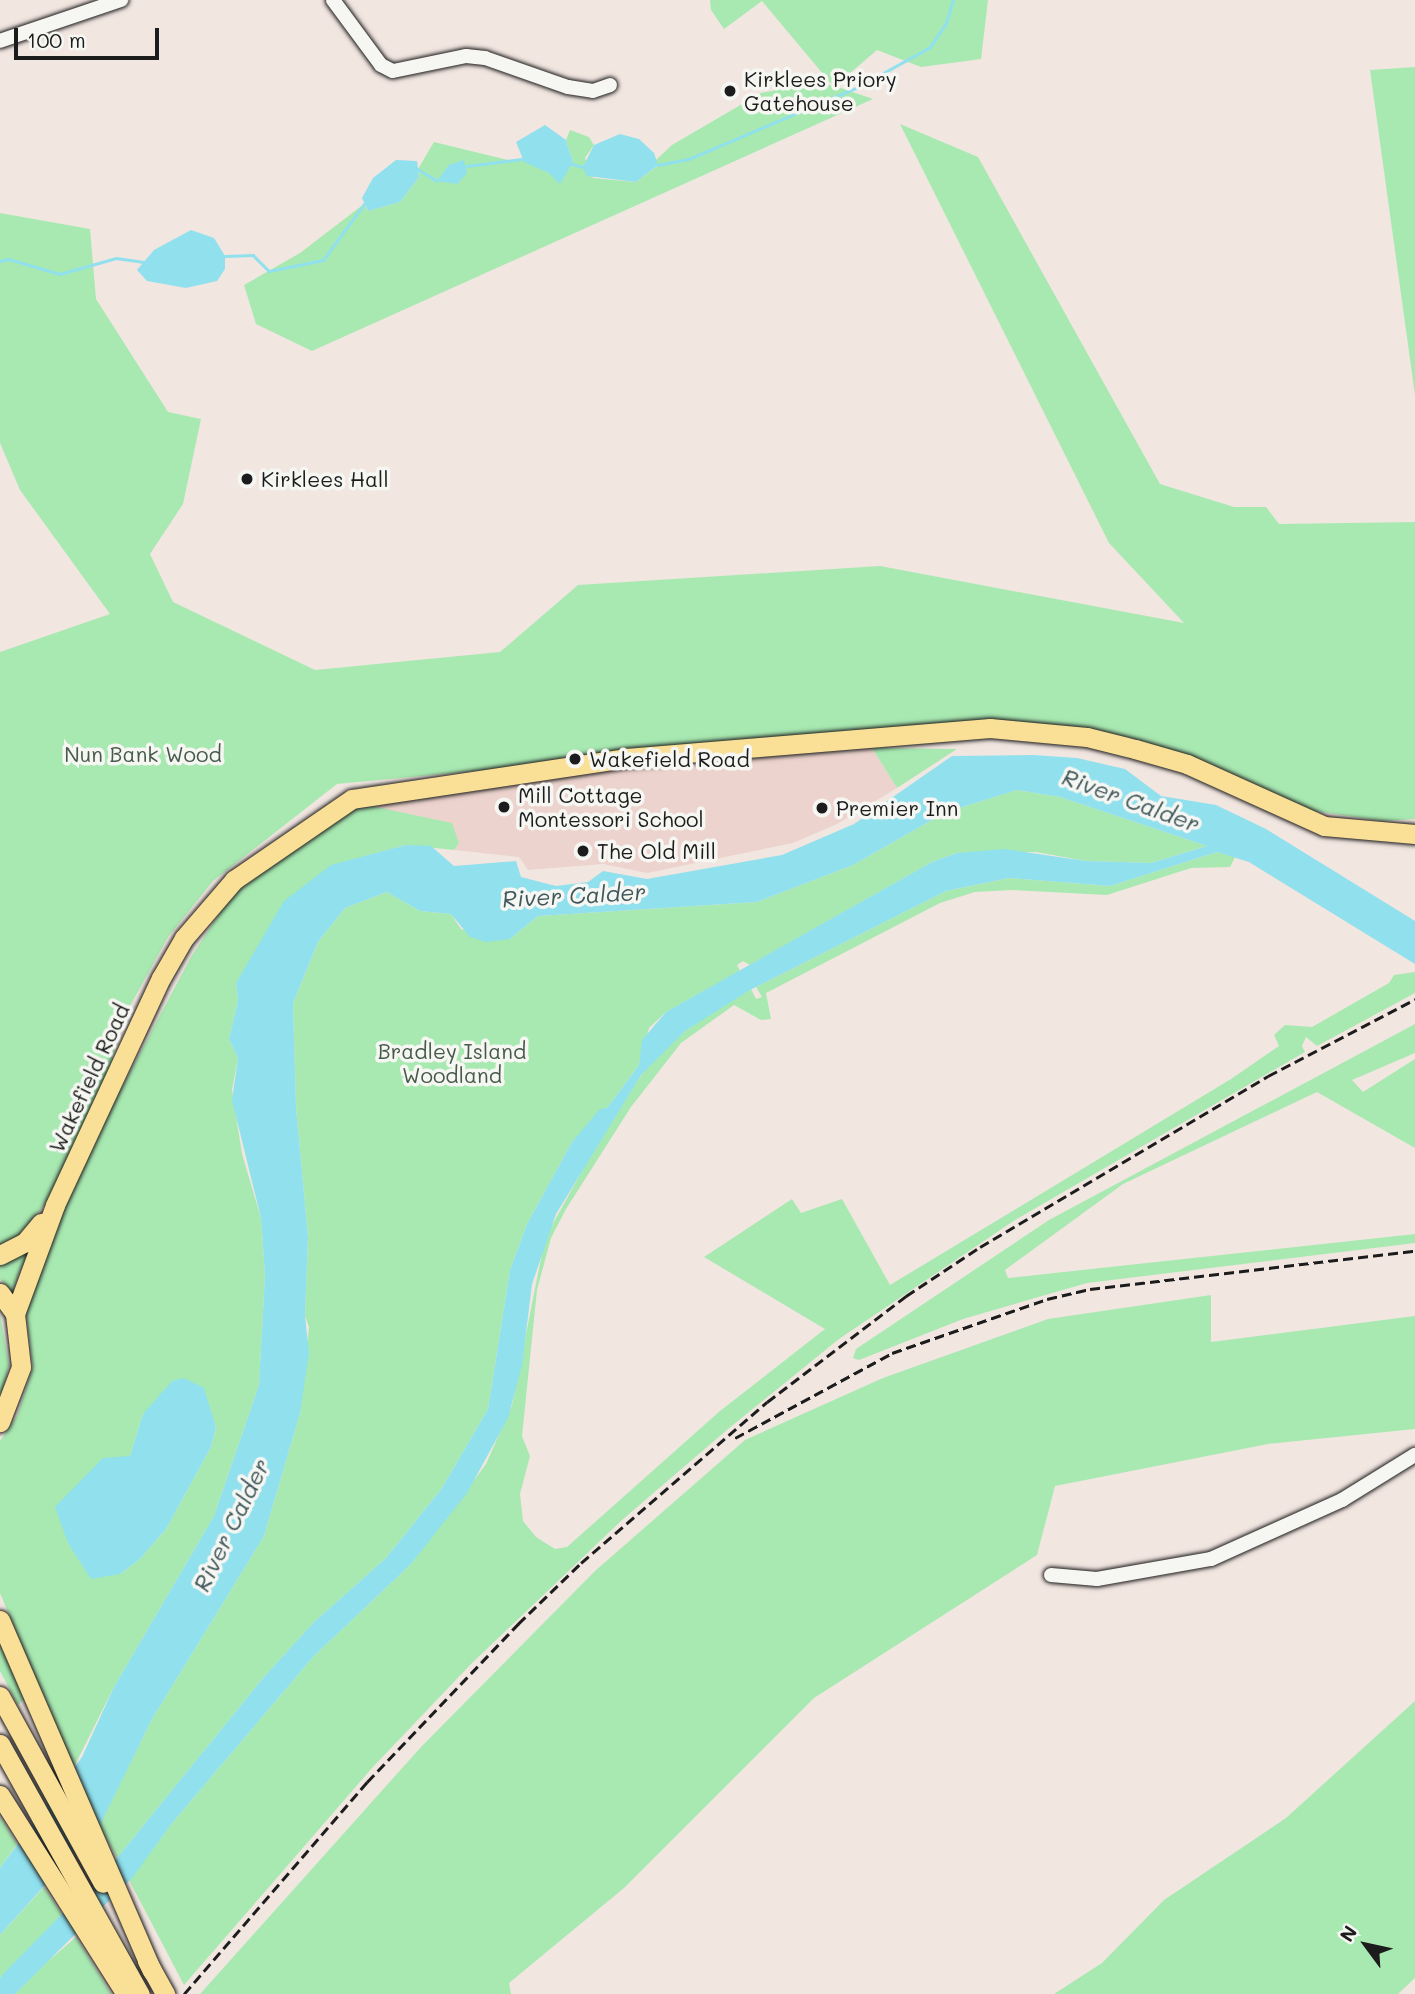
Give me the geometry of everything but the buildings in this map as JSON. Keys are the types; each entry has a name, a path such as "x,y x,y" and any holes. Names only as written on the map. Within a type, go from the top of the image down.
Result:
{"highway":[{"name":"Wakefield Road","path":"15,1314 55,1205 160,978 195,922 234,880 352,799 626,758 990,728 1087,737 1187,764 1295,817 1324,826 1415,834"},
{"name":"Wakefield Road","path":"0,1255 25,1242 55,1205"},
{"path":"0,1293 15,1314 21,1367 0,1422"},
{"path":"0,1620 152,1971"},
{"path":"0,1696 165,1994"},
{"path":"0,1745 140,1994"},
{"path":"0,1796 127,1994"}],"street":[{"path":"0,41 121,0"},
{"path":"333,0 381,65 393,71 466,56 485,58 568,88 593,91 610,85"},
{"path":"1051,1575 1097,1578 1211,1559 1342,1500 1415,1455"}],"shaded area":[{"path":"872,748 897,788 837,824 793,843 647,873 603,864 528,870 519,857 454,850 459,843 368,805 611,766"}],"green space":[{"path":"710,0 988,0 981,59 921,67 877,50 835,86 873,99 312,351 256,324 244,285 300,253 364,204 368,211 400,202 419,177 418,169 434,142 508,160 522,159 549,173 573,162 566,140 570,130 589,137 594,145 585,158 593,178 636,182 657,166 656,160 672,145 761,93 820,82 833,86 762,1 724,29 711,10"},
{"path":"1415,67 1415,395 1370,70"},
{"name":"Nun Bank Wood","path":"900,124 978,157 1160,484 1234,507 1266,507 1279,524 1415,522 1415,819 1383,821 1307,810 1182,755 977,724 337,784 213,881 168,937 125,1015 102,1092 47,1201 24,1232 0,1246 0,652 110,614 20,490 0,443 0,213 90,229 96,299 168,412 201,419 183,504 150,554 173,602 315,670 500,652 578,585 880,566 1184,623 1109,543"},
{"path":"872,748 957,749 897,788"},
{"name":"Bradley Island Woodland","path":"1017,790 1060,797 1207,846 1151,863 1086,861 1036,852 957,853 932,862 750,965 743,961 737,965 740,971 666,1012 649,1028 639,1065 607,1108 572,1142 527,1224 510,1270 488,1409 442,1488 386,1558 313,1623 263,1678 117,1858 99,1825 152,1719 264,1536 300,1413 309,1327 305,1316 308,1237 296,1107 293,1003 318,942 345,908 387,892 420,911 451,914 461,929 510,939 538,916 757,902 853,865 946,812"},
{"path":"362,804 452,823 459,843 454,850 406,845 330,866 236,983 238,1001 229,1039 238,1058 232,1090 242,1154 261,1218 265,1275 259,1385 214,1516 114,1687 73,1769 0,1593 0,1441 17,1416 33,1367 25,1305 30,1282 98,1132 191,957 231,896 263,867","holes":["203,1388 216,1427 211,1447 166,1529 139,1560 120,1574 68,1543 59,1509 130,1456 143,1414"]},
{"path":"1217,852 1235,857 1230,867 1191,868 1107,895 1012,890 975,892 940,903 766,993 771,1019 761,1020 734,1005 681,1043 631,1107 566,1209 551,1238 537,1290 522,1436 530,1456 520,1494 523,1521 536,1537 555,1549 567,1547 720,1411 825,1329 704,1257 792,1199 801,1213 842,1199 890,1285 1231,1079 1279,1046 1274,1035 1285,1025 1312,1027 1389,983 1394,975 1415,972 1415,993 1317,1046 1306,1037 1302,1046 1305,1052 1015,1220 839,1339 728,1429 622,1520 471,1664 372,1768 184,1985 129,1880 173,1822 313,1657 411,1564 486,1464 512,1405 545,1238 614,1113 650,1063 685,1031 731,1000 751,989 756,999 762,997 756,987 946,891 1009,878 1110,886"},
{"path":"1415,1024 1415,1053 1352,1080 1363,1092 1415,1059 1415,1148 1317,1092 1123,1184 1005,1270 1008,1278 1415,1234 1415,1243 1087,1283 963,1319 859,1360 853,1358 856,1349 1049,1220"},
{"path":"31,1248 12,1294 0,1279 0,1262"},
{"path":"1211,1295 1211,1342 1415,1316 1415,1429 1268,1444 1055,1486 1037,1555 814,1698 624,1888 509,1983 511,1994 200,1994 421,1747 595,1571 745,1440 883,1378 1048,1319"},
{"path":"0,1314 9,1365 0,1402"},
{"path":"0,1638 24,1699 18,1705 0,1671"},
{"path":"1415,1701 1415,1978 1398,1994 1054,1994 1102,1963 1164,1900 1286,1818"},
{"path":"0,1817 17,1844 0,1868"},
{"path":"44,1887 63,1916 0,1978 0,1935"},
{"path":"76,1937 111,1994 15,1994 39,1969"}],"water":[{"path":"545,125 566,140 573,162 560,184 549,173 524,162 516,142"},
{"path":"620,134 639,139 654,153 658,165 636,182 587,176 583,167 594,145"},
{"path":"396,160 417,161 419,177 400,202 368,211 362,198 373,178"},
{"path":"464,160 467,173 457,184 437,181 449,165"},
{"path":"191,230 214,238 225,256 225,269 217,281 186,288 147,281 137,270 154,250"},
{"name":"River Calder","path":"1033,755 1077,758 1125,769 1161,796 1216,805 1266,829 1415,921 1415,964 1249,862 1217,852 1110,886 1009,878 946,891 750,990 685,1031 641,1075 556,1214 532,1284 522,1365 508,1418 467,1493 411,1564 313,1657 173,1822 132,1878 15,1994 0,1994 0,1978 117,1858 263,1678 313,1623 386,1558 442,1488 488,1409 510,1270 527,1224 572,1142 600,1109 607,1108 639,1065 642,1040 666,1012 932,862 957,853 1005,849 1086,861 1151,863 1207,846 1060,797 1017,790 946,812 853,865 757,902 538,916 510,939 486,942 470,937 451,914 420,911 387,892 345,908 318,942 293,1003 296,1107 308,1237 305,1316 309,1353 300,1413 264,1536 152,1719 101,1823 0,1935 0,1868 82,1757 114,1687 214,1516 259,1385 265,1275 261,1218 232,1100 238,1058 229,1039 238,1001 236,983 284,901 331,865 406,845 431,846 454,866 516,861 521,877 556,886 588,882 603,871 647,879 782,855 854,824 952,756"},
{"path":"184,1378 204,1388 216,1427 211,1447 166,1529 139,1560 120,1574 91,1579 68,1543 55,1507 103,1458 130,1456 143,1414 172,1381"}],"waterway":[{"path":"658,165 689,159 860,86 930,47 946,23 953,0"},
{"path":"467,166 522,159"},
{"path":"572,164 583,167"},
{"path":"418,169 437,181"},
{"path":"225,256 253,255 269,271 323,260 364,204"},
{"path":"0,261 9,259 60,274 116,258 144,262"}],"railway":[{"path":"184,1994 367,1782 518,1624 581,1563 767,1402 906,1296 980,1247 1268,1076 1415,999"},
{"path":"735,1438 892,1353 1047,1299 1090,1289 1415,1251"}],"place":[{"name":"Kirklees Priory Gatehouse","path":"730,91"},
{"name":"Kirklees Hall","path":"247,479"},
{"name":"Wakefield Road","path":"575,759"},
{"name":"Mill Cottage Montessori School","path":"504,807"},
{"name":"Premier Inn","path":"822,808"},
{"name":"The Old Mill","path":"583,851"}]}
